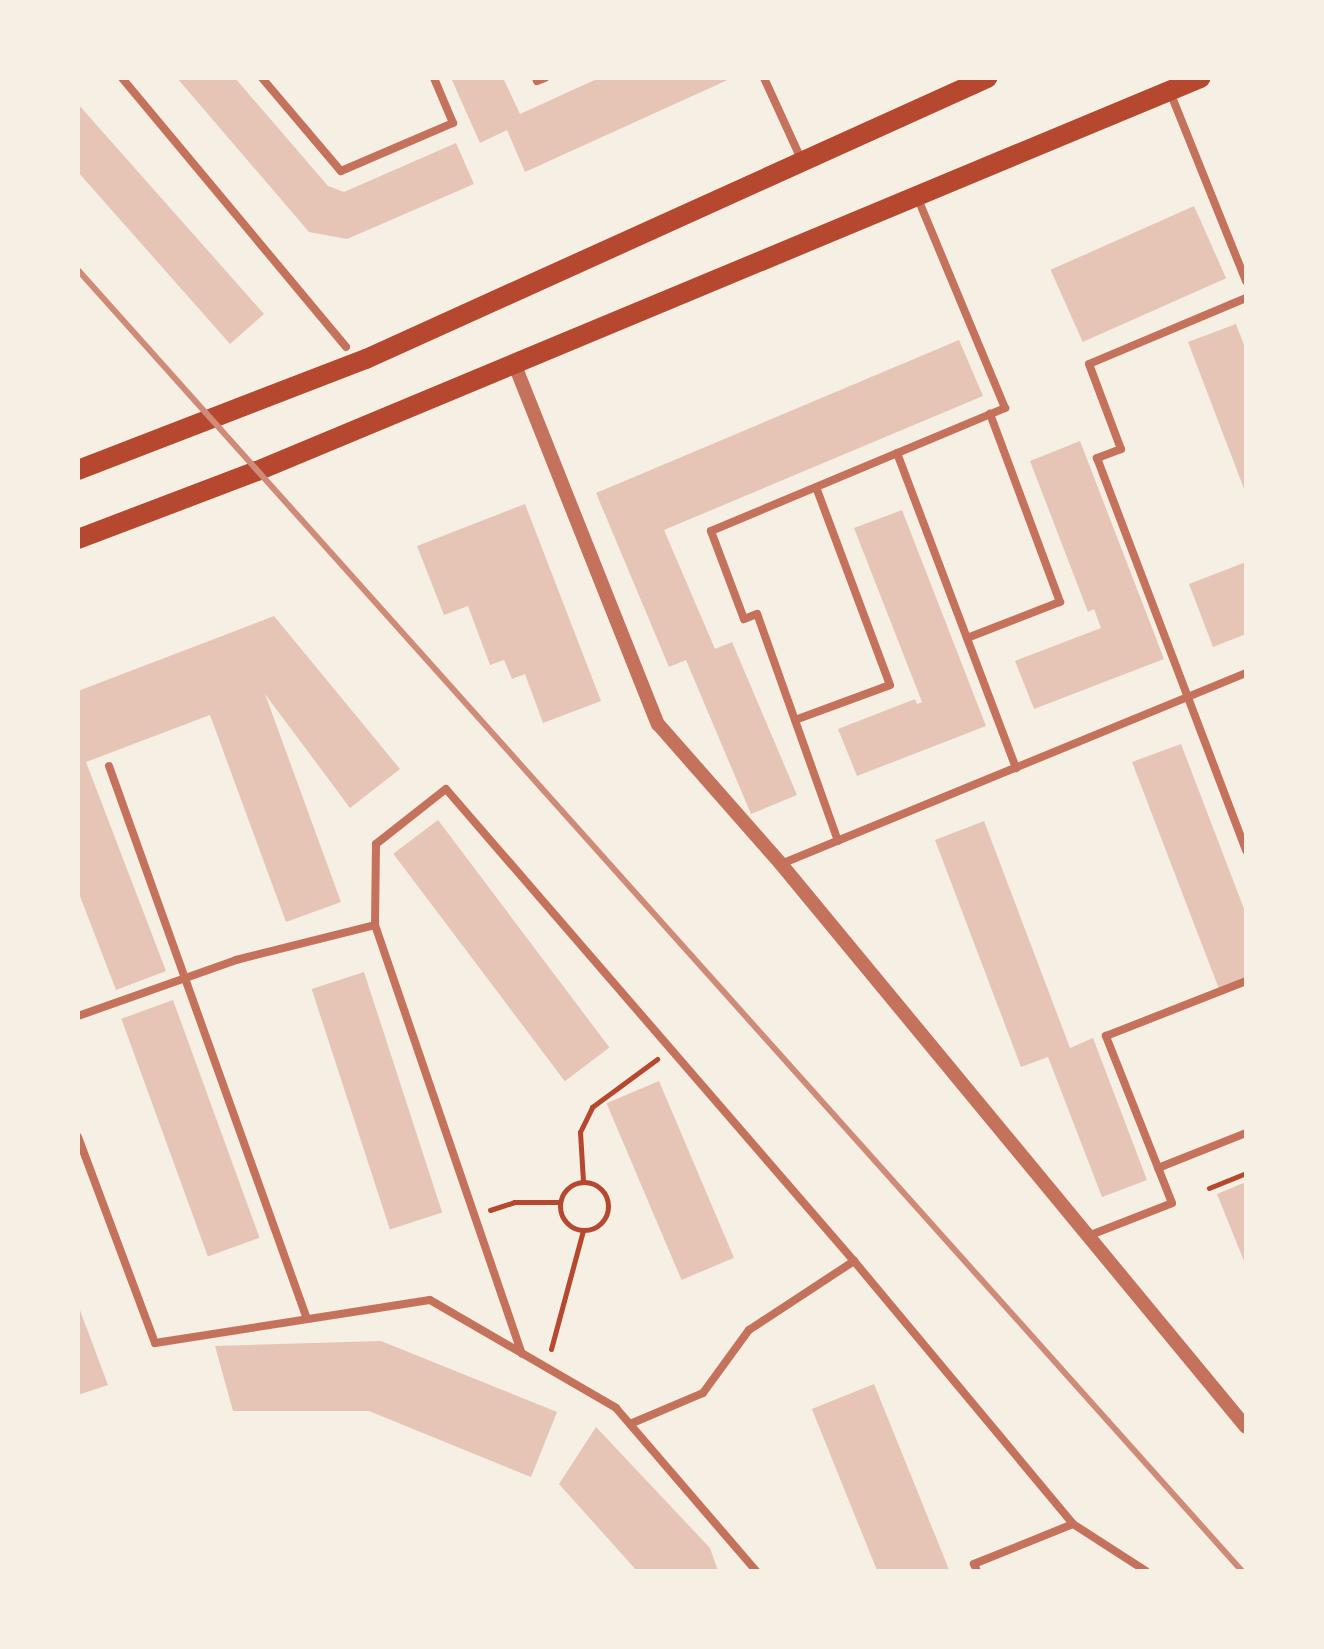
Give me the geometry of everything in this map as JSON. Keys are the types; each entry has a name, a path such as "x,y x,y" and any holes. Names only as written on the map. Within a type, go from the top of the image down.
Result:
{"main road":[{"path":"78,470 366,359 987,78"},
{"path":"78,539 257,471 1200,78"}],"street":[{"path":"122,78 346,347"},
{"path":"262,78 341,171 453,123 434,78"},
{"path":"536,78 537,81 545,78"},
{"path":"764,78 803,162"},
{"path":"1170,92 1246,281"},
{"path":"838,841 757,614 744,619 711,531 1005,408 917,197"},
{"path":"1246,298 1089,364 1121,449 1097,458 1246,851"},
{"path":"514,363 658,724 781,864 1246,1427"},
{"path":"967,638 1060,602 990,414"},
{"path":"897,453 1016,768"},
{"path":"795,720 890,685 816,487"},
{"path":"781,864 1246,673"},
{"path":"109,766 307,1319"},
{"path":"522,1354 375,925 376,844 446,789 854,1261 1073,1524 1146,1571"},
{"path":"78,1016 236,960 375,925"},
{"path":"1088,1236 1172,1203 1106,1036 1246,981"},
{"path":"1158,1168 1246,1133"},
{"path":"79,1142 155,1343 430,1300 616,1408 756,1571"},
{"path":"630,1424 703,1393 749,1330 854,1261"},
{"path":"977,1571 974,1564 1073,1524"}],"path":[{"path":"583,1181 580,1132 592,1107 670,1049"},
{"path":"1209,1188 1246,1173"},
{"path":"583,1181 604,1191 608,1206 604,1221 583,1230 567,1224 560,1202 568,1187 583,1181"},
{"path":"475,1216 514,1202 560,1202"},
{"path":"546,1368 583,1230"}],"building":[{"path":"177,78 235,78 328,186 344,192 456,143 474,184 347,239 309,232"},
{"path":"451,78 503,78 520,114 599,78 732,78 525,172 507,130 480,143"},
{"path":"78,104 264,314 230,344 78,172"},
{"path":"1194,206 1226,278 1083,342 1051,270"},
{"path":"1236,324 1246,350 1246,494 1188,342"},
{"path":"959,340 983,396 664,530 715,649 732,642 797,795 751,814 686,660 669,667 596,493"},
{"path":"1080,441 1164,659 1034,709 1015,661 1101,628 1094,609 1088,612 1030,461"},
{"path":"525,504 601,701 543,723 525,674 512,679 504,660 490,665 468,606 444,615 417,546"},
{"path":"902,510 986,726 857,776 838,729 915,699 917,704 922,702 854,528"},
{"path":"1246,562 1246,634 1213,647 1189,584"},
{"path":"274,616 400,769 350,808 265,694 341,902 286,922 210,715 86,762 166,971 116,990 78,891 78,691"},
{"path":"1181,744 1246,914 1246,979 1219,989 1132,762"},
{"path":"438,820 610,1048 565,1081 393,854"},
{"path":"984,821 1070,1048 1093,1038 1147,1180 1102,1197 1048,1057 1021,1067 935,840"},
{"path":"364,972 442,1213 390,1230 312,989"},
{"path":"173,1000 260,1238 208,1257 121,1019"},
{"path":"659,1081 734,1258 682,1280 607,1103"},
{"path":"1246,1182 1246,1266 1217,1194"},
{"path":"78,1305 108,1385 78,1395"},
{"path":"381,1341 557,1412 531,1477 369,1411 233,1411 215,1346"},
{"path":"874,1384 949,1570 877,1571 812,1409"},
{"path":"596,1427 710,1548 718,1571 637,1571 559,1484"}],"railway":[{"path":"78,270 1242,1571"}]}
